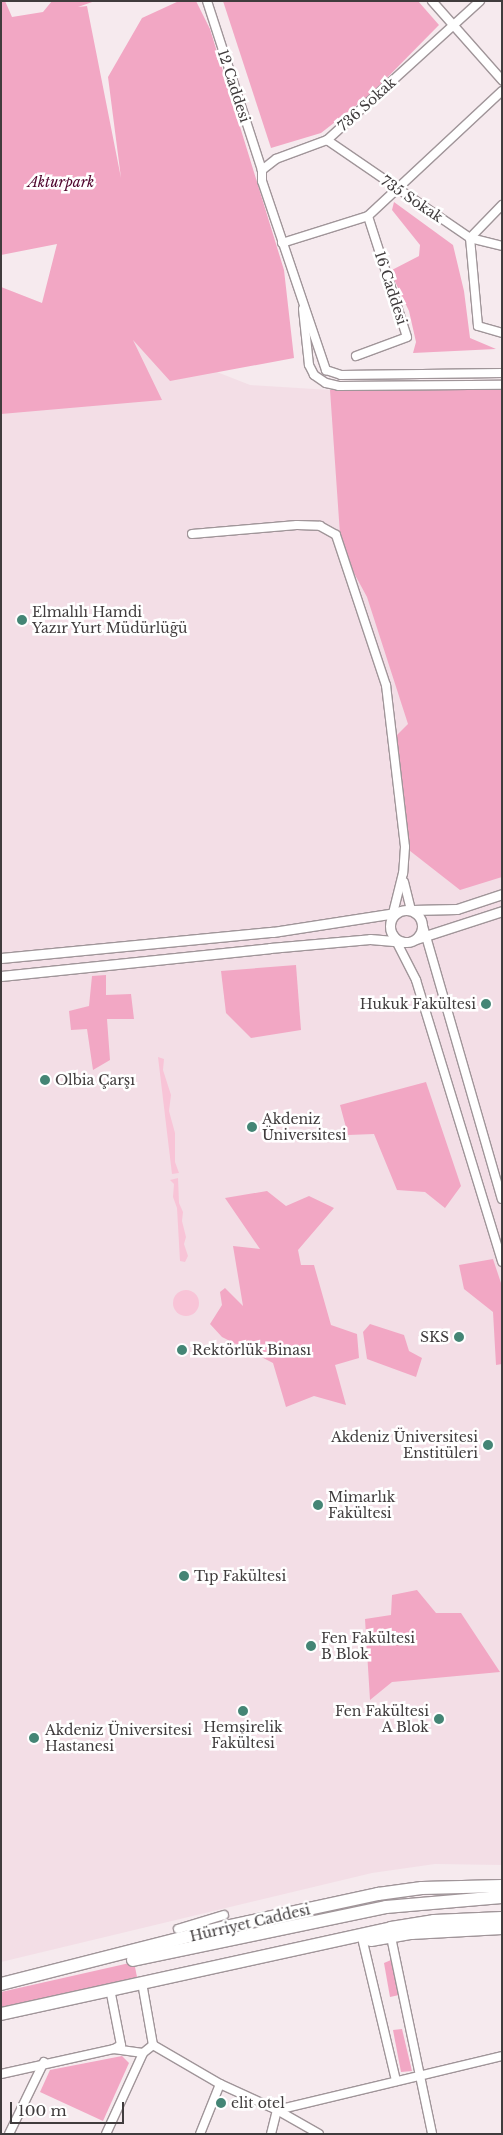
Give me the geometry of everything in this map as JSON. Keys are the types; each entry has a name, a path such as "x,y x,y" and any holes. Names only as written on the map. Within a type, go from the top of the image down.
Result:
{"highway":[{"name":"Hürriyet Caddesi","path":"1,1985 225,1927 378,1894 422,1888 502,1886"},
{"path":"1,1985 408,1904 502,1898"},
{"path":"1,2015 412,1924 502,1918"},
{"path":"1,2015 391,1937 502,1928"}],"street":[{"name":"12 Caddesi","path":"207,1 262,170 262,181 303,309"},
{"path":"432,1 502,80"},
{"name":"736 Sokak","path":"262,170 269,164 327,140 480,1"},
{"path":"282,243 368,216 502,91"},
{"name":"735 Sokak","path":"327,140 397,190 470,238 502,246"},
{"path":"502,205 470,238 478,326 502,333"},
{"name":"16 Caddesi","path":"356,356 407,337 368,216"},
{"path":"303,309 323,366 335,374 502,374"},
{"path":"303,309 309,365 314,374 326,383 340,386 502,385"},
{"path":"192,534 297,525 320,526 336,535 386,685 405,847 403,873 392,933 400,942 416,980 502,1262"},
{"path":"403,873 406,897 411,910 420,916 502,1199"},
{"path":"1,958 273,932 394,915 411,910 458,909 502,894"},
{"path":"1,976 370,939 400,942 416,939 502,911"},
{"path":"416,939 423,926"},
{"path":"178,1929 224,1915"},
{"path":"391,1937 432,2134"},
{"path":"363,1942 396,2081"},
{"path":"143,1988 153,2045 220,2084 277,2110 319,2134"},
{"path":"112,1994 121,2045 114,2049"},
{"path":"106,2134 143,2053 153,2045"},
{"path":"1,2074 44,2062 114,2049 143,2053"},
{"path":"277,2110 502,2056"},
{"path":"9,2134 44,2062"},
{"path":"200,2134 220,2084"},
{"path":"271,2134 277,2110"}],"shaded area":[{"name":"Akdeniz Üniversitesi","path":"1,287 250,385 330,390 502,388 502,1865 435,1864 372,1873 1,1962"},
{"path":"158,1057 164,1059 163,1070 171,1095 169,1111 175,1133 175,1162 179,1173 172,1174"},
{"path":"178,1178 179,1203 183,1212 182,1221 186,1237 184,1244 188,1256 185,1262 180,1261 177,1208 173,1197 174,1184 170,1180"},
{"path":"186,1290 195,1294 199,1303 195,1312 186,1316 177,1312 173,1303 177,1294"}],"green space":[{"name":"Akturpark","path":"1,1 5,1 12,17 43,12 52,1 95,1 78,7 87,6 121,178 108,77 142,18 179,1 196,1 210,29 284,270 294,358 170,381 133,340 162,400 1,414 1,287 42,303 57,244 1,255"},
{"path":"223,1 418,1 439,25 371,94 321,133 271,148"},
{"path":"394,202 453,245 464,291 470,338 496,349 413,353 416,342 409,311 390,271 419,256 420,245 392,210"},
{"path":"502,388 502,877 460,890 405,847 390,742 408,724 367,597 341,549 330,390"},
{"path":"296,965 301,1030 251,1038 226,1013 221,971"},
{"path":"106,975 106,995 131,994 134,1019 107,1019 110,1060 93,1070 87,1029 71,1030 69,1011 89,1006 92,976"},
{"path":"426,1082 461,1186 445,1208 425,1192 397,1190 374,1134 348,1135 340,1105"},
{"path":"267,1191 286,1206 309,1196 334,1208 298,1250 301,1265 314,1265 331,1325 357,1334 359,1358 335,1365 346,1405 314,1396 286,1407 273,1363 222,1337 210,1324 222,1305 220,1292 225,1288 243,1306 233,1246 260,1249 225,1198"},
{"path":"493,1259 502,1286 502,1364 496,1365 493,1312 464,1289 459,1265"},
{"path":"370,1324 404,1335 409,1351 422,1358 416,1377 367,1359 363,1332"},
{"path":"417,1590 436,1613 461,1613 500,1672 392,1682 370,1700 365,1619 391,1615 392,1595"},
{"path":"391,1960 399,1995 390,1997 384,1963"},
{"path":"134,1962 138,1982 1,2009 1,1992"},
{"path":"402,2029 412,2071 401,2072 393,2030"},
{"path":"122,2056 129,2063 103,2121 40,2092 50,2070"}],"place":[{"name":"Elmalılı Hamdi Yazır Yurt Müdürlüğü","path":"22,620"},
{"name":"Hukuk Fakültesi","path":"486,1004"},
{"name":"Olbia Çarşı","path":"45,1080"},
{"name":"Akdeniz Üniversitesi","path":"252,1127"},
{"name":"SKS","path":"459,1337"},
{"name":"Rektörlük Binası","path":"182,1350"},
{"name":"Akdeniz Üniversitesi Enstitüleri","path":"488,1445"},
{"name":"Mimarlık Fakültesi","path":"318,1505"},
{"name":"Tıp Fakültesi","path":"184,1576"},
{"name":"Fen Fakültesi B Blok","path":"311,1646"},
{"name":"Hemşirelik Fakültesi","path":"243,1711"},
{"name":"Fen Fakültesi A Blok","path":"439,1719"},
{"name":"Akdeniz Üniversitesi Hastanesi","path":"34,1738"},
{"name":"elit otel","path":"221,2103"}]}
